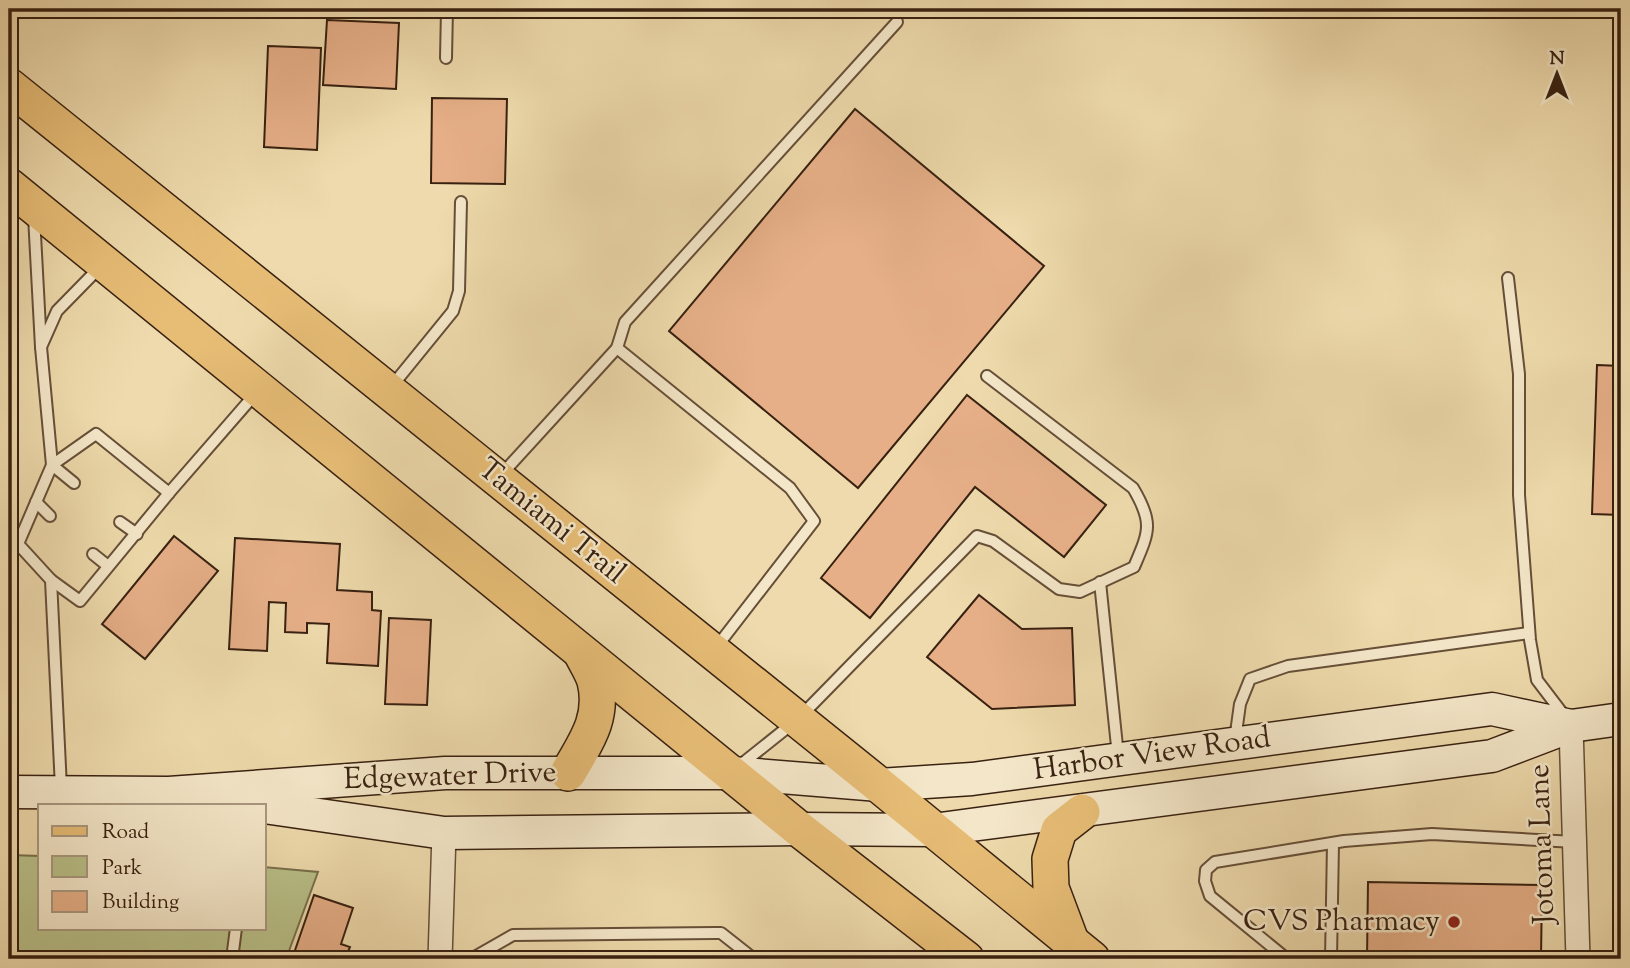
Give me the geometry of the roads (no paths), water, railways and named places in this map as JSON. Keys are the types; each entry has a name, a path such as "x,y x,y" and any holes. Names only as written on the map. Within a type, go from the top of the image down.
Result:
{"main road":[{"name":"Tamiami Trail","path":"9,86 798,719 1082,952"},
{"path":"9,115 69,135"},
{"path":"21,196 799,829 966,959"},
{"path":"568,773 592,732 597,710 595,680 581,652"},
{"name":"Harbor View Road","path":"731,773 879,785 972,779 1492,709 1571,726"},
{"name":"Harbor View Road","path":"799,829 933,830 1082,811 1492,756 1571,726 1621,719"},
{"name":"Edgewater Drive","path":"9,792 169,793 445,773 731,773"},
{"name":"Edgewater Drive","path":"169,793 248,804"},
{"name":"Edgewater Drive","path":"266,807 444,833 799,829"},
{"path":"1082,811 1059,830 1050,859 1051,888 1082,952"}],"street":[{"name":"Jotoma Lane","path":"1571,726 1578,959"},
{"path":"440,959 444,833"}],"lane":[{"path":"446,9 446,58"},
{"path":"498,479 617,348 625,322 897,22"},
{"path":"21,196 41,346 52,465 18,544 51,580 80,601 259,390"},
{"path":"388,391 453,311 459,291 461,202"},
{"path":"41,346 57,311 103,263"},
{"path":"1508,278 1519,374 1519,495 1529,633 1537,680 1571,726"},
{"path":"617,348 790,488 814,521 713,652"},
{"path":"731,773 798,719 977,537 993,541 1059,589 1080,592 1134,567 1149,534 1145,507 1133,488 987,376"},
{"path":"52,465 96,434 169,493"},
{"path":"52,465 74,483"},
{"path":"36,502 50,516"},
{"path":"120,522 137,534"},
{"path":"93,554 108,566"},
{"path":"51,580 61,792"},
{"path":"1100,582 1118,759"},
{"path":"1235,743 1240,704 1250,679 1287,666 1529,633"},
{"path":"1287,959 1210,896 1205,881 1206,870 1215,862 1332,843 1432,834 1575,842"},
{"path":"1331,959 1332,843"},
{"path":"232,959 236,930"},
{"path":"471,959 488,954 513,935 721,933 754,959"}],"place":[{"name":"CVS Pharmacy","path":"1454,922"}]}
